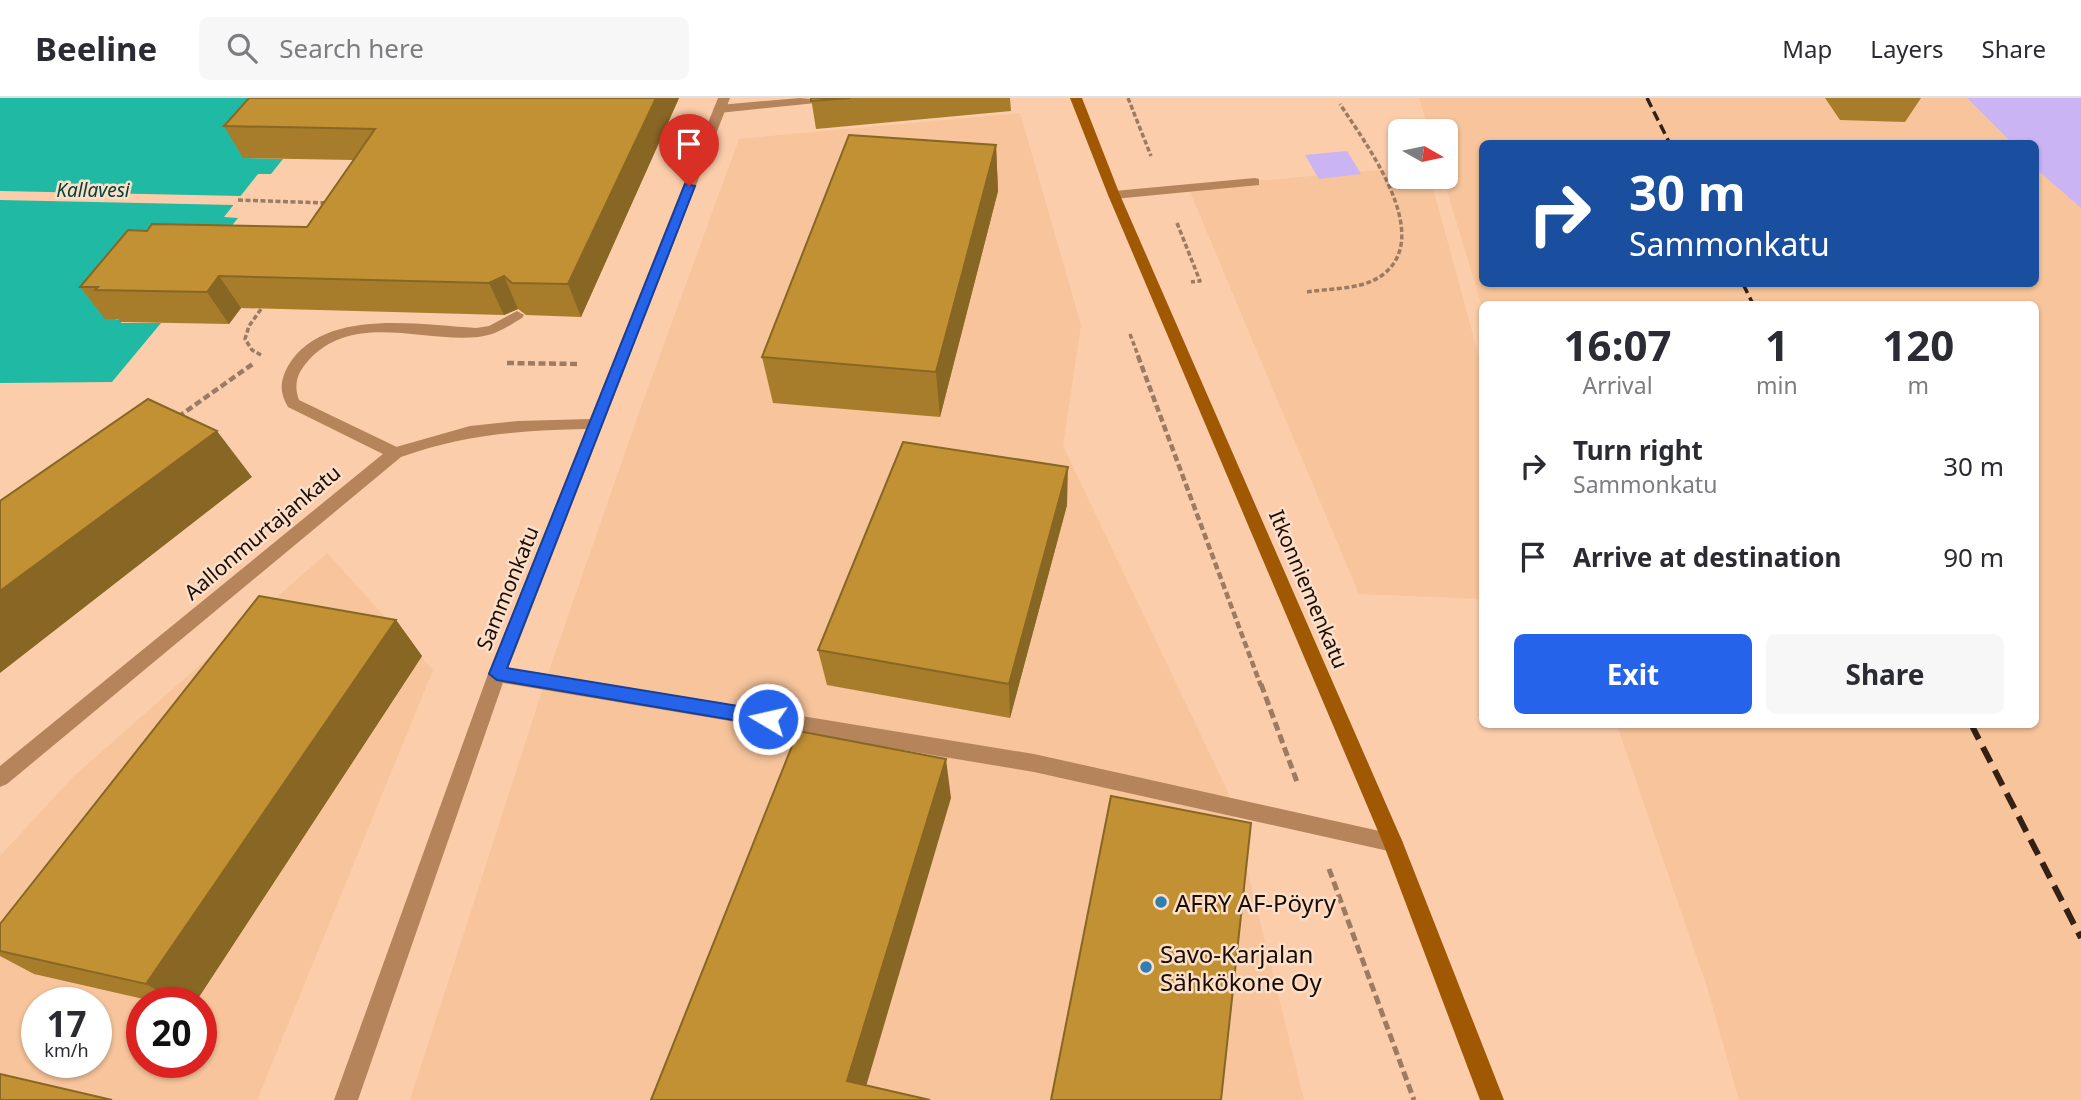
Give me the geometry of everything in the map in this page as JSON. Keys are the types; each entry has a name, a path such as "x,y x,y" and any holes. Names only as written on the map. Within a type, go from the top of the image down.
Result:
{"main road":[{"name":"Itkonniemenkatu","path":"1076,98 1114,195 1394,843 1492,1100"}],"street":[{"path":"722,104 816,100"},
{"name":"Sammonkatu","path":"346,1100 497,674 722,104"},
{"path":"1114,195 1255,182"},
{"path":"395,453 293,403 287,391 289,377 301,358 317,344 358,328 477,333 494,330 517,315"},
{"name":"Aallonmurtajankatu","path":"0,778 395,453 436,436 470,430 513,425 596,424"},
{"path":"497,674 1034,763 1394,843"}],"path":[{"path":"1307,292 1378,278 1396,264 1402,248 1401,219 1391,187 1340,104"},
{"path":"238,200 339,203"},
{"path":"1129,331 1414,1100"},
{"path":"176,419 263,356"}],"shaded area":[{"path":"1419,98 1967,98 2009,140 1479,140 1479,287 2039,287 2039,171 2081,208 2081,1100 1739,1100 1708,990 1618,728 2039,728 2039,301 1480,301 1447,189 1458,189 1458,119 1425,119"},
{"path":"1967,98 2081,98 2081,208 2039,171 2039,140 2009,140"},
{"path":"1020,113 1081,325 1063,446 1228,792 1304,1100 410,1100 544,685 739,139"},
{"path":"1347,151 1361,174 1319,179 1305,155"},
{"path":"1388,169 1388,189 1433,189 1479,357 1479,599 1359,594 1188,187"},
{"path":"327,553 433,670 257,1100 0,1100 0,856 73,777"}],"water":[{"name":"Kallavesi","path":"0,98 334,98 244,158 283,159 271,174 258,174 224,217 238,218 207,257 106,318 123,320 121,323 161,323 112,382 0,383"}],"pier":[{"path":"0,191 241,196 234,205 0,200"}],"building":[{"path":"249,98 656,98 568,284 512,283 504,276 489,283 219,276 207,292 95,290 98,287 80,287 128,230 147,231 152,224 307,227 375,129 224,126"},
{"path":"811,98 851,98 811,101"},
{"path":"849,135 996,145 936,372 762,357"},
{"path":"148,399 217,431 0,591 0,501"},
{"path":"903,442 1068,467 1009,684 818,650"},
{"path":"259,596 396,620 146,984 0,951 0,924"},
{"path":"798,731 946,759 847,1081 930,1100 651,1100"},
{"path":"1111,796 1251,823 1221,1100 1051,1100"},
{"path":"0,1074 112,1100 0,1100"}],"railway":[{"path":"1647,98 1668,140"},
{"path":"1744,287 1752,301"},
{"path":"1973,728 2081,938"}],"place":[{"name":"AFRY AF-Pöyry","path":"1161,902"},
{"name":"Savo-Karjalan Sähkökone Oy","path":"1146,967"}],"route":[{"path":"689,186 497,674 768,719"}]}
